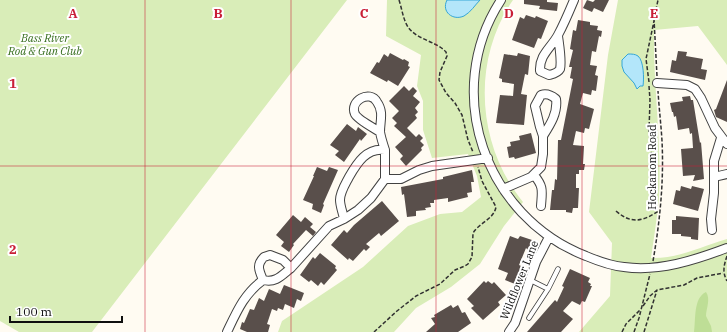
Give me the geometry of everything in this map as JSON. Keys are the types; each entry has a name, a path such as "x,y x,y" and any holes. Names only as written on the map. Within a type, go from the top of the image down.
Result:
{"street":[{"path":"501,0 487,27 478,56 474,83 475,116 481,142 493,172 503,189 520,210 536,227 549,237 574,251 611,264 631,268 682,263 704,257 727,248"},
{"path":"558,36 574,0"},
{"path":"657,84 682,85 695,89 702,98 709,117 724,141 714,161 714,193 711,219 712,230"},
{"path":"503,189 534,174 541,167 543,136 535,106 541,95 545,94 556,99 557,106 543,136"},
{"path":"263,280 270,282 279,279 329,226 358,210 371,198 385,179 384,150 380,132"},
{"path":"344,219 340,198 345,184 358,162 368,153 378,149 384,150"},
{"path":"385,179 401,179 419,170 432,166 488,158"},
{"path":"534,174 540,182 542,189 542,206"},
{"path":"714,177 727,174"},
{"name":"Wildflower Lane","path":"508,332 515,323 536,262 549,237"},
{"path":"263,280 259,270 259,262 264,257 270,255 276,257 283,260 291,268"},
{"path":"226,332 244,299 252,288 263,280"}],"lane":[{"path":"529,318 548,289 558,269"},
{"path":"530,280 548,289"}],"path":[{"path":"374,332 416,296 440,284 452,272 465,266 471,260 473,251 473,233 493,214 496,207 482,181 476,159 468,140 465,122 462,115 455,103 446,93 439,80 440,72 447,54 444,50 412,32 408,28 399,0"},
{"name":"Hockanom Road","path":"634,332 642,308 652,267 659,229 662,142 657,84 654,19 658,0"},
{"path":"652,158 650,100 646,59 654,19"},
{"path":"616,211 625,218 633,221 644,219 660,210"},
{"path":"727,256 723,273 727,281"},
{"path":"622,332 626,324 657,290 684,285 697,278 723,273"},
{"path":"644,332 657,290"}],"green space":[{"name":"Bass River Rod & Gun Club","path":"0,0 347,0 92,332 19,332 0,321"},
{"path":"387,0 513,0 499,24 490,49 486,76 485,103 489,130 496,155 508,180 523,202 504,226 480,264 451,287 416,308 394,332 278,332 282,321 363,267 408,226 440,214 462,212 481,197 477,176 468,154 432,158 423,130 423,101 417,86 421,55 386,36"},
{"path":"618,0 727,0 727,65 698,26 654,30 660,177 659,198 651,258 661,258 690,252 727,239 727,332 579,332 610,296 612,243 589,212 608,55"},
{"path":"706,292 708,301 706,316 712,332 694,332 697,304 702,295"}],"water":[{"path":"447,0 480,0 464,16 456,17 447,12"},
{"path":"628,54 637,55 640,58 643,86 640,86 637,89 634,83 624,72 622,66 622,60"}],"building":[{"path":"524,0 547,0 547,2 558,3 557,11 539,9 540,6 524,4"},
{"path":"587,0 593,2 595,0 609,0 603,12 594,8 592,12 583,8"},
{"path":"526,15 535,18 536,16 548,21 541,39 538,38 534,48 512,40 520,17 524,19"},
{"path":"578,20 590,22 590,25 598,26 597,30 602,31 601,37 599,36 596,52 592,51 590,65 597,66 595,75 598,76 596,91 592,90 591,95 583,93 580,104 594,109 589,129 585,128 584,133 576,131 573,145 584,146 583,164 585,164 584,170 579,170 579,174 576,174 576,188 579,188 578,208 573,208 572,213 566,212 566,210 550,210 552,190 554,190 555,179 557,180 558,140 561,140 573,79 570,78 572,67 569,67 573,50 570,49 573,30 576,31"},
{"path":"678,51 687,52 686,56 703,59 701,69 707,70 705,80 670,72 672,60 676,61"},
{"path":"390,53 409,62 408,66 410,67 398,86 388,80 387,82 370,73 377,62 379,63 384,54 388,57"},
{"path":"518,53 530,56 528,75 525,74 521,94 527,95 524,125 496,123 500,95 513,96 514,84 502,82 502,79 499,78 504,54 517,56"},
{"path":"727,80 727,122 716,117 714,110 716,109"},
{"path":"404,86 409,91 413,87 417,91 413,96 420,102 415,108 418,112 415,115 417,118 407,128 416,137 419,134 423,138 420,141 424,145 421,148 422,150 406,166 400,159 403,156 395,147 406,137 394,126 397,123 392,118 399,111 389,101"},
{"path":"690,96 691,100 693,100 700,143 701,142 704,179 693,181 695,175 683,176 681,149 693,148 692,133 690,134 689,128 678,130 676,116 674,117 670,103 683,101 682,97"},
{"path":"347,124 356,131 358,127 367,134 361,141 360,139 344,162 335,155 339,151 330,145"},
{"path":"531,133 536,153 515,159 514,157 509,158 507,147 511,146 510,142 520,140 519,136"},
{"path":"317,167 327,171 329,167 338,170 323,204 321,213 312,209 313,204 303,200"},
{"path":"472,170 474,182 471,182 472,192 467,193 468,197 448,202 448,198 434,200 434,203 430,203 431,207 425,208 426,210 416,211 416,216 407,217 404,194 402,195 401,187 443,179 443,177"},
{"path":"681,186 691,189 692,186 704,189 698,211 673,204 676,190 680,191"},
{"path":"382,201 399,221 381,236 379,233 366,244 370,247 366,251 364,249 353,261 349,258 348,260 331,245 344,230 347,233"},
{"path":"293,215 301,222 305,217 313,224 310,227 316,232 313,236 306,230 293,244 294,245 289,252 281,246 284,242 276,235"},
{"path":"676,216 699,218 698,240 691,239 691,237 681,236 681,234 672,234 672,220 676,220"},
{"path":"510,236 518,239 520,236 532,240 528,250 526,248 519,265 521,266 515,284 505,280 508,273 498,269"},
{"path":"320,253 336,266 335,268 337,270 324,285 321,282 318,286 311,280 309,282 300,275 313,257 315,259"},
{"path":"570,269 590,278 588,282 591,284 590,286 592,286 585,302 582,301 580,305 572,301 563,311 573,319 561,332 527,332 555,300 557,302 564,287 562,286"},
{"path":"484,281 486,283 488,281 492,284 494,282 506,295 498,302 500,305 483,320 471,308 474,306 467,299"},
{"path":"284,285 304,293 301,301 297,299 294,308 285,304 283,310 278,308 277,311 272,309 267,324 270,325 268,332 247,332 240,329 242,322 244,323 250,309 254,310 259,298 264,301 269,289 280,294"},
{"path":"451,305 453,308 458,305 462,313 465,312 471,323 458,332 426,332 435,324 431,318 435,317 434,315"}]}
